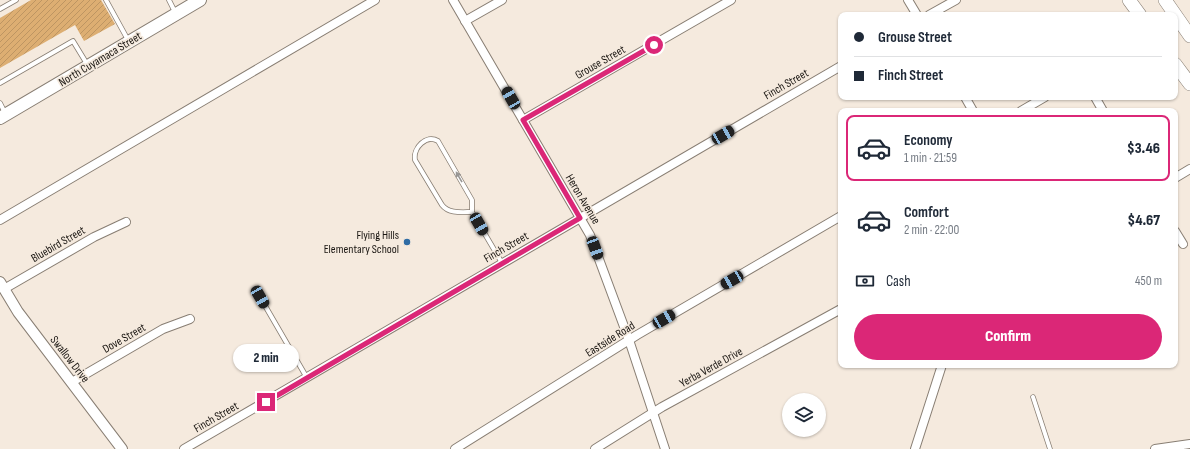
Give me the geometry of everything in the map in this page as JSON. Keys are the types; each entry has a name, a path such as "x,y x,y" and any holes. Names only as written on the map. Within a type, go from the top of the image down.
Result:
{"main road":[{"name":"North Cuyamaca Street","path":"3,117 200,0"},
{"path":"1129,0 1138,12"},
{"path":"1165,0 1173,11"},
{"path":"1178,17 1190,30"},
{"path":"1178,18 1190,36"},
{"path":"1178,68 1190,84"}],"street":[{"path":"0,220 375,0"},
{"name":"Heron Avenue","path":"453,0 590,235 629,340 664,449"},
{"path":"465,21 502,0"},
{"name":"Grouse Street","path":"523,120 731,0"},
{"path":"908,0 915,12"},
{"path":"935,12 956,0"},
{"name":"Finch Street","path":"184,449 838,68"},
{"path":"1026,108 1040,100"},
{"path":"1178,176 1190,169"},
{"name":"Eastside Road","path":"456,449 629,340 838,218"},
{"name":"Bluebird Street","path":"2,286 94,237 126,222"},
{"path":"1178,236 1183,244"},
{"name":"Swallow Drive","path":"2,286 18,312 122,449"},
{"name":"Yerba Verde Drive","path":"595,449 653,413 838,311"},
{"name":"Dove Street","path":"72,382 163,328 190,319"},
{"path":"915,449 941,368"},
{"path":"1155,449 1190,444"}],"lane":[{"path":"0,9 16,0"},
{"path":"106,0 129,42"},
{"path":"169,0 177,14"},
{"path":"0,84 73,41 88,66"},
{"path":"0,103 3,117"},
{"path":"472,212 450,211 444,208 415,160 414,153 420,145 431,139 438,141 472,200 472,212 502,264"},
{"path":"260,297 308,378"},
{"path":"1033,397 1050,449"}],"building":[{"path":"31,0 101,0 115,24 84,41 75,25 0,68 0,18"}],"place":[{"name":"Flying Hills Elementary School","path":"407,242"}],"route":[{"path":"266,402 580,218 523,120 654,45"}]}
